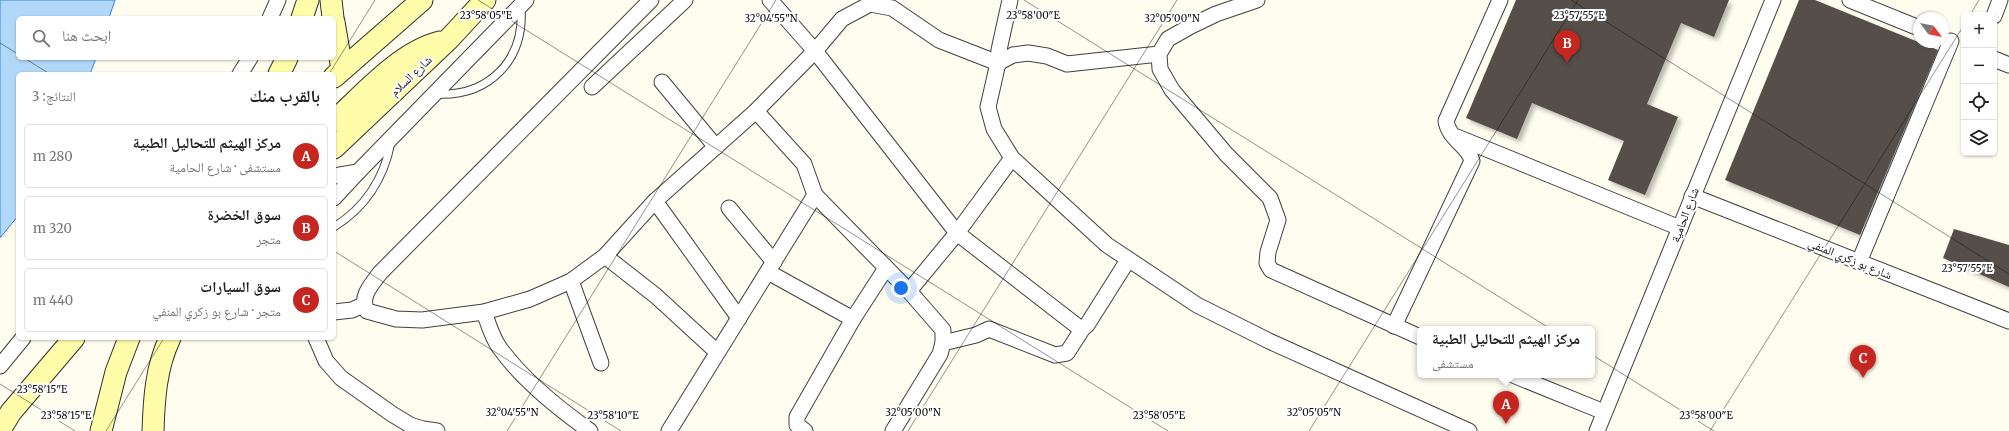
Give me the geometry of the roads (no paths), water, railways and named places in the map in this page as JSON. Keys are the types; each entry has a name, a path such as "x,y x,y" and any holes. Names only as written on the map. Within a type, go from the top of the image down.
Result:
{"main road":[{"path":"303,16 308,0"},
{"path":"331,0 334,16"},
{"path":"338,73 422,0"},
{"name":"شارع السلام","path":"336,146 448,40 485,0"},
{"path":"336,119 410,54 448,40"},
{"path":"336,48 338,73"},
{"path":"280,72 286,60"},
{"path":"0,430 11,412 72,340"},
{"path":"102,424 116,372 128,340"},
{"path":"153,431 156,381 169,340"}],"street":[{"path":"271,16 278,0"},
{"path":"336,312 352,310 363,305 369,287 380,273 652,0"},
{"path":"592,87 685,0"},
{"path":"770,0 815,51 957,233 1077,326 1083,328"},
{"path":"1010,0 988,106 994,129 1012,158 1086,227 1128,260 1196,305 1269,341 1469,431"},
{"path":"1257,0 1216,14 1168,39 1159,54 1160,69 1172,90 1226,154 1270,198 1278,220 1268,252 1267,263 1272,270 1417,336"},
{"path":"1394,326 1472,161 1471,155 1447,128 1446,121 1448,113 1500,0"},
{"name":"شارع الحامية","path":"1597,431 1773,0"},
{"path":"1850,0 1879,5 1913,25"},
{"path":"1996,12 2000,0"},
{"path":"336,196 523,2"},
{"path":"363,305 367,311 396,319 422,320 484,312 530,298 571,281 605,256 655,201 756,111 815,51 842,19 870,4 892,8 939,40 998,63 1013,55 1028,53 1047,56 1067,64 1159,54"},
{"path":"1859,262 1953,41"},
{"path":"241,72 249,60"},
{"path":"1997,60 2009,65"},
{"path":"662,82 716,147"},
{"path":"756,111 804,164 815,195 909,291 943,330 943,343 940,354 893,431"},
{"path":"1452,135 1680,228"},
{"path":"909,291 957,233 1012,158"},
{"path":"336,176 358,172"},
{"path":"669,431 815,195"},
{"name":"شارع بو زكري المنفي","path":"1692,196 2009,321"},
{"path":"655,201 739,318"},
{"path":"729,208 771,267 853,319"},
{"path":"605,256 656,296 717,352"},
{"path":"943,343 976,335 989,329 1055,355 1067,353 1083,328 1087,326 1128,260"},
{"path":"805,431 797,425 796,417 853,319 886,268"},
{"path":"571,281 601,363"},
{"path":"484,312 498,346 518,369 543,393 590,431"},
{"path":"0,366 21,340"},
{"path":"317,340 326,361 341,378 410,425 437,431"},
{"path":"1521,378 1604,412"}],"lane":[{"path":"433,94 448,95 476,88 500,72 513,54 520,34 523,2"},
{"path":"336,226 353,214 368,198 380,180 388,159 392,138"}],"water":[{"path":"0,0 115,0 110,16 16,16 16,60 95,60 91,72 16,72 16,218 0,238"}],"place":[{"name":"سوق الخضرة","path":"1567,63"},
{"name":"سوق السيارات","path":"1863,378"},
{"name":"مركز الهيثم للتحاليل الطبية","path":"1506,424"}]}
